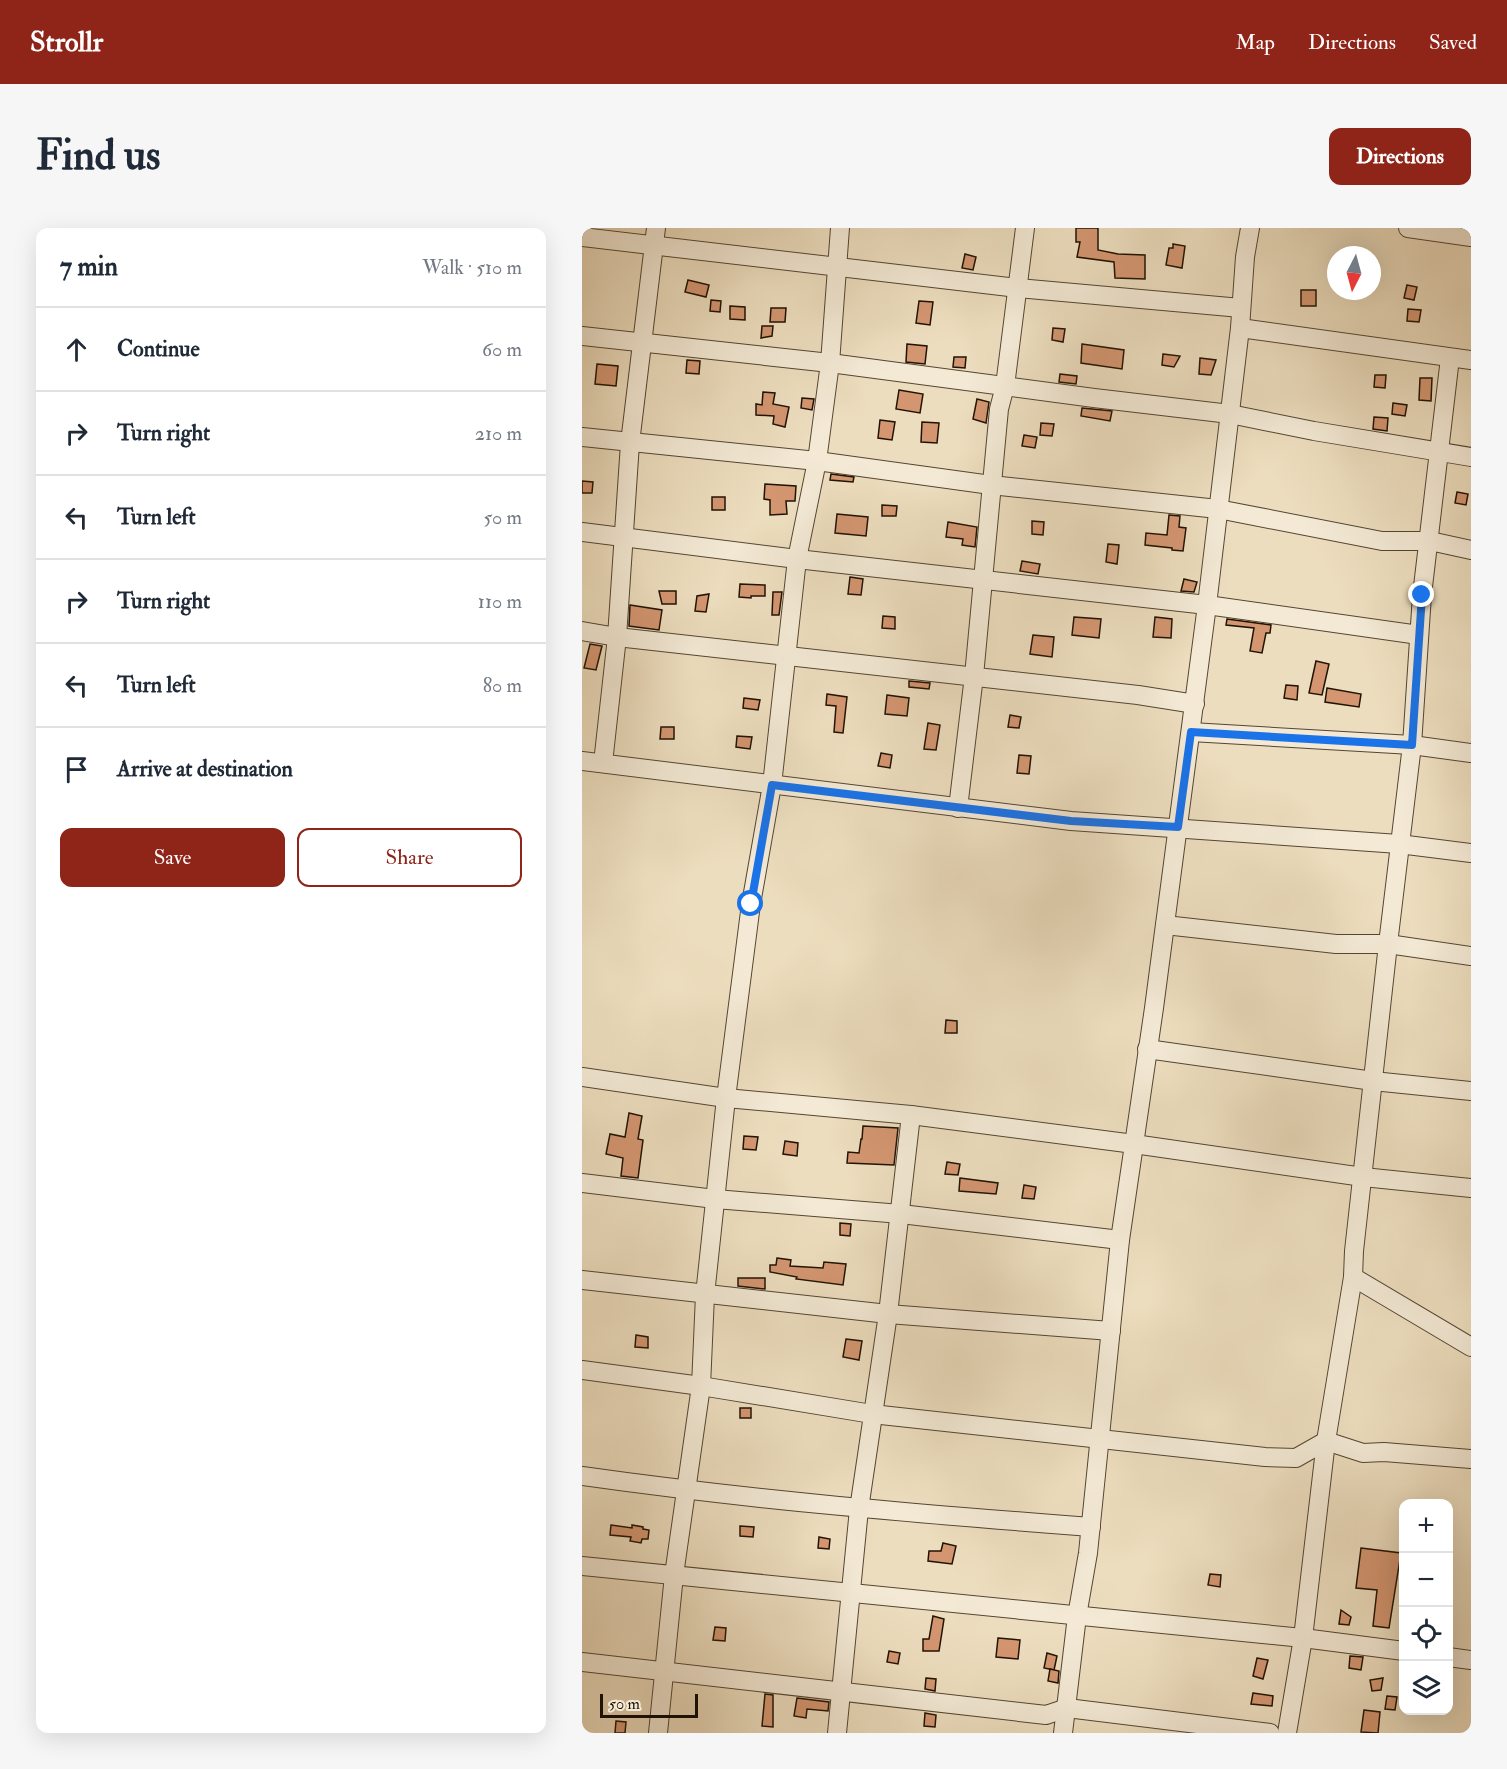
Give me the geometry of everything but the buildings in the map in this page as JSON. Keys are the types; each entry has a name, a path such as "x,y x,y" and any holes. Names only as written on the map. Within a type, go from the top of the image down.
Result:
{"street":[{"path":"658,1733 674,1575 701,1386 705,1295 726,1098 751,904 772,785 796,559 817,461 830,363 840,228"},
{"path":"958,808 974,676 999,409 1005,386 1025,228"},
{"path":"1063,1733 1077,1616 1091,1527 1120,1240 1195,704 1250,228"},
{"path":"1408,228 1471,237"},
{"path":"603,764 617,637 630,443 654,236"},
{"path":"582,237 654,236 838,267 1018,288 1241,308"},
{"path":"1240,328 1471,360"},
{"path":"582,336 830,363 1230,414 1314,431 1471,457"},
{"path":"1287,1733 1304,1638 1326,1441 1353,1277 1399,844 1412,745 1419,635 1449,358"},
{"path":"582,437 817,461 991,485 1218,509 1382,541 1430,541 1471,550"},
{"path":"582,531 796,559 1207,605 1419,635"},
{"path":"582,631 617,637 1138,695 1195,704"},
{"path":"1191,732 1412,745 1471,753"},
{"path":"582,761 1071,821 1399,844 1471,853"},
{"path":"1165,925 1336,944 1388,944 1471,956"},
{"path":"1147,1049 1373,1082 1471,1091"},
{"path":"582,1077 726,1098 911,1115 1134,1144 1363,1178 1471,1188"},
{"path":"837,1733 859,1509 888,1314 911,1115"},
{"path":"582,1183 715,1199 901,1214 1120,1240"},
{"path":"1353,1277 1471,1347"},
{"path":"582,1280 888,1314 1110,1331"},
{"path":"582,1371 701,1386 872,1414 1265,1457 1296,1458 1326,1441 1363,1453 1384,1452 1471,1459"},
{"path":"582,1476 686,1491 859,1509 1091,1527"},
{"path":"582,1566 1304,1638 1399,1650"},
{"path":"1453,1658 1471,1660"},
{"path":"582,1662 1046,1715 1067,1708 1176,1727 1270,1733"}],"route":[{"path":"751,904 772,785 1071,821 1178,827 1191,732 1412,745 1422,595"}]}
